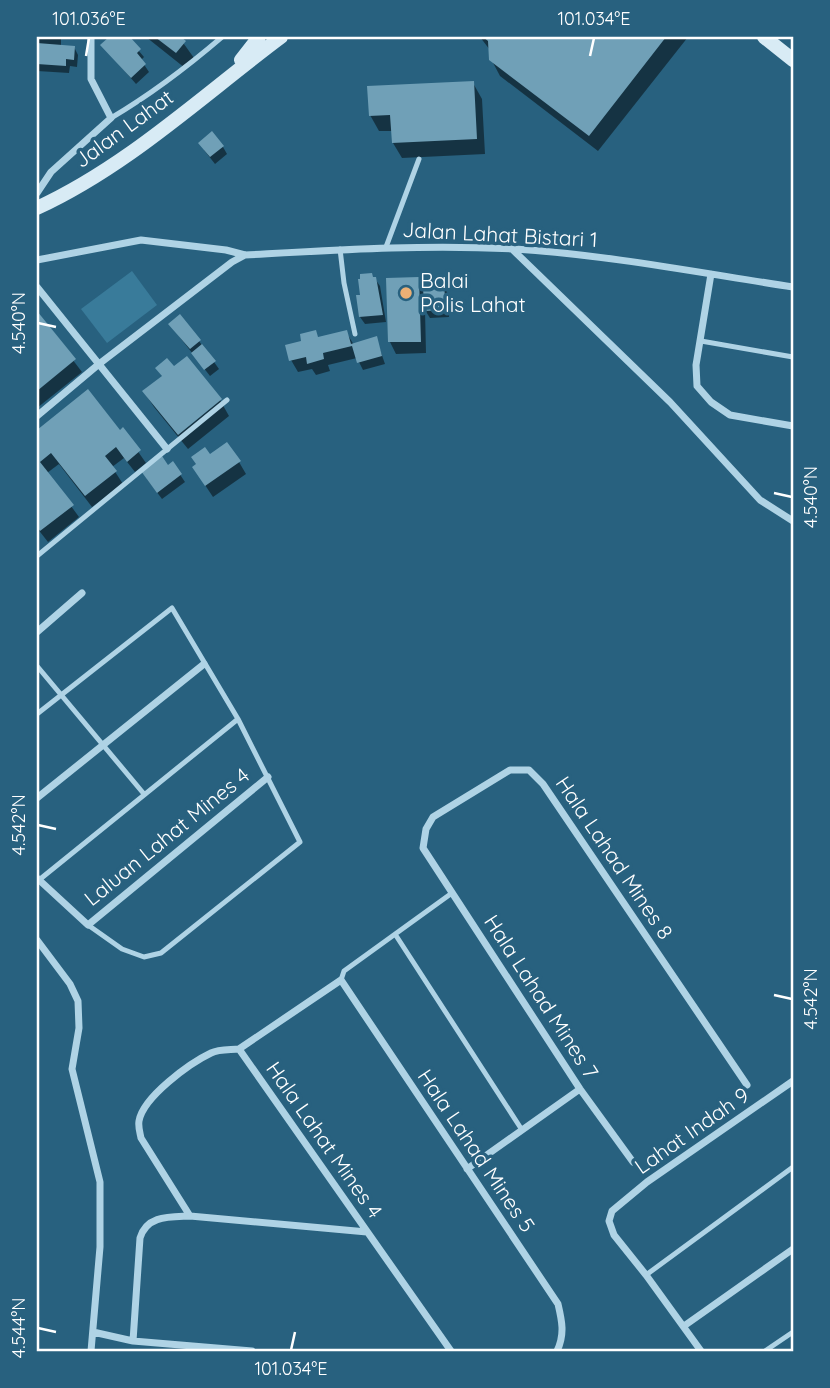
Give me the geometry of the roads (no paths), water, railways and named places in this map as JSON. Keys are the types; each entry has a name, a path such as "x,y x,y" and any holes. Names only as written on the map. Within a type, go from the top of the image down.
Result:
{"main road":[{"name":"Jalan Lahat","path":"230,75 259,37"},
{"name":"Jalan Lahat","path":"37,208 67,194 127,158 281,37"},
{"path":"764,37 793,60"}],"street":[{"path":"37,193 51,172 111,118 91,79 91,37"},
{"name":"Jalan Lahat Bistari 1","path":"37,260 141,240 245,255 386,247 513,249 604,257 793,287"},
{"path":"513,249 670,402 760,500 793,521"},
{"path":"37,416 99,364 232,262 245,255"},
{"path":"711,274 696,365 697,386 711,402 730,415 793,426"},
{"path":"37,288 167,449"},
{"path":"37,632 82,593"},
{"path":"37,798 204,664"},
{"name":"Hala Lahad Mines 8","path":"423,848 426,829 432,817 510,770 529,770 543,783 747,1085"},
{"name":"Laluan Lahat Mines 4","path":"88,925 268,776"},
{"name":"Hala Lahad Mines 7","path":"423,848 580,1089 633,1162"},
{"path":"38,879 88,925"},
{"path":"37,940 70,984 78,1001 79,1028 72,1069 100,1182 100,1247 91,1351"},
{"name":"Hala Lahat Mines 4","path":"341,980 239,1049 451,1351"},
{"name":"Hala Lahad Mines 5","path":"341,980 558,1304 563,1322 563,1336 558,1350"},
{"path":"190,1216 141,1138 139,1123 142,1113 175,1076 213,1052 239,1049"},
{"name":"Lahat Indah 9","path":"646,1275 614,1235 609,1221 612,1211 647,1182 793,1082"},
{"path":"467,1169 580,1089"},
{"path":"133,1341 140,1238 143,1229 150,1222 166,1217 190,1216 367,1232"},
{"path":"684,1326 793,1249"},
{"path":"646,1275 701,1351"},
{"path":"93,1332 133,1341 252,1351"}],"lane":[{"path":"111,118 138,102 201,56 222,37"},
{"path":"386,247 419,159"},
{"path":"340,250 355,334"},
{"path":"701,341 793,357"},
{"path":"37,556 227,400"},
{"path":"37,714 172,608 238,719 300,842 161,953 144,957 122,949 88,925"},
{"path":"37,666 144,794"},
{"path":"38,879 238,719"},
{"path":"341,980 344,971 452,893"},
{"path":"395,933 522,1130"},
{"path":"646,1275 793,1167"},
{"path":"765,1351 793,1332"}],"place":[{"name":"Balai Polis Lahat","path":"406,293"}]}
